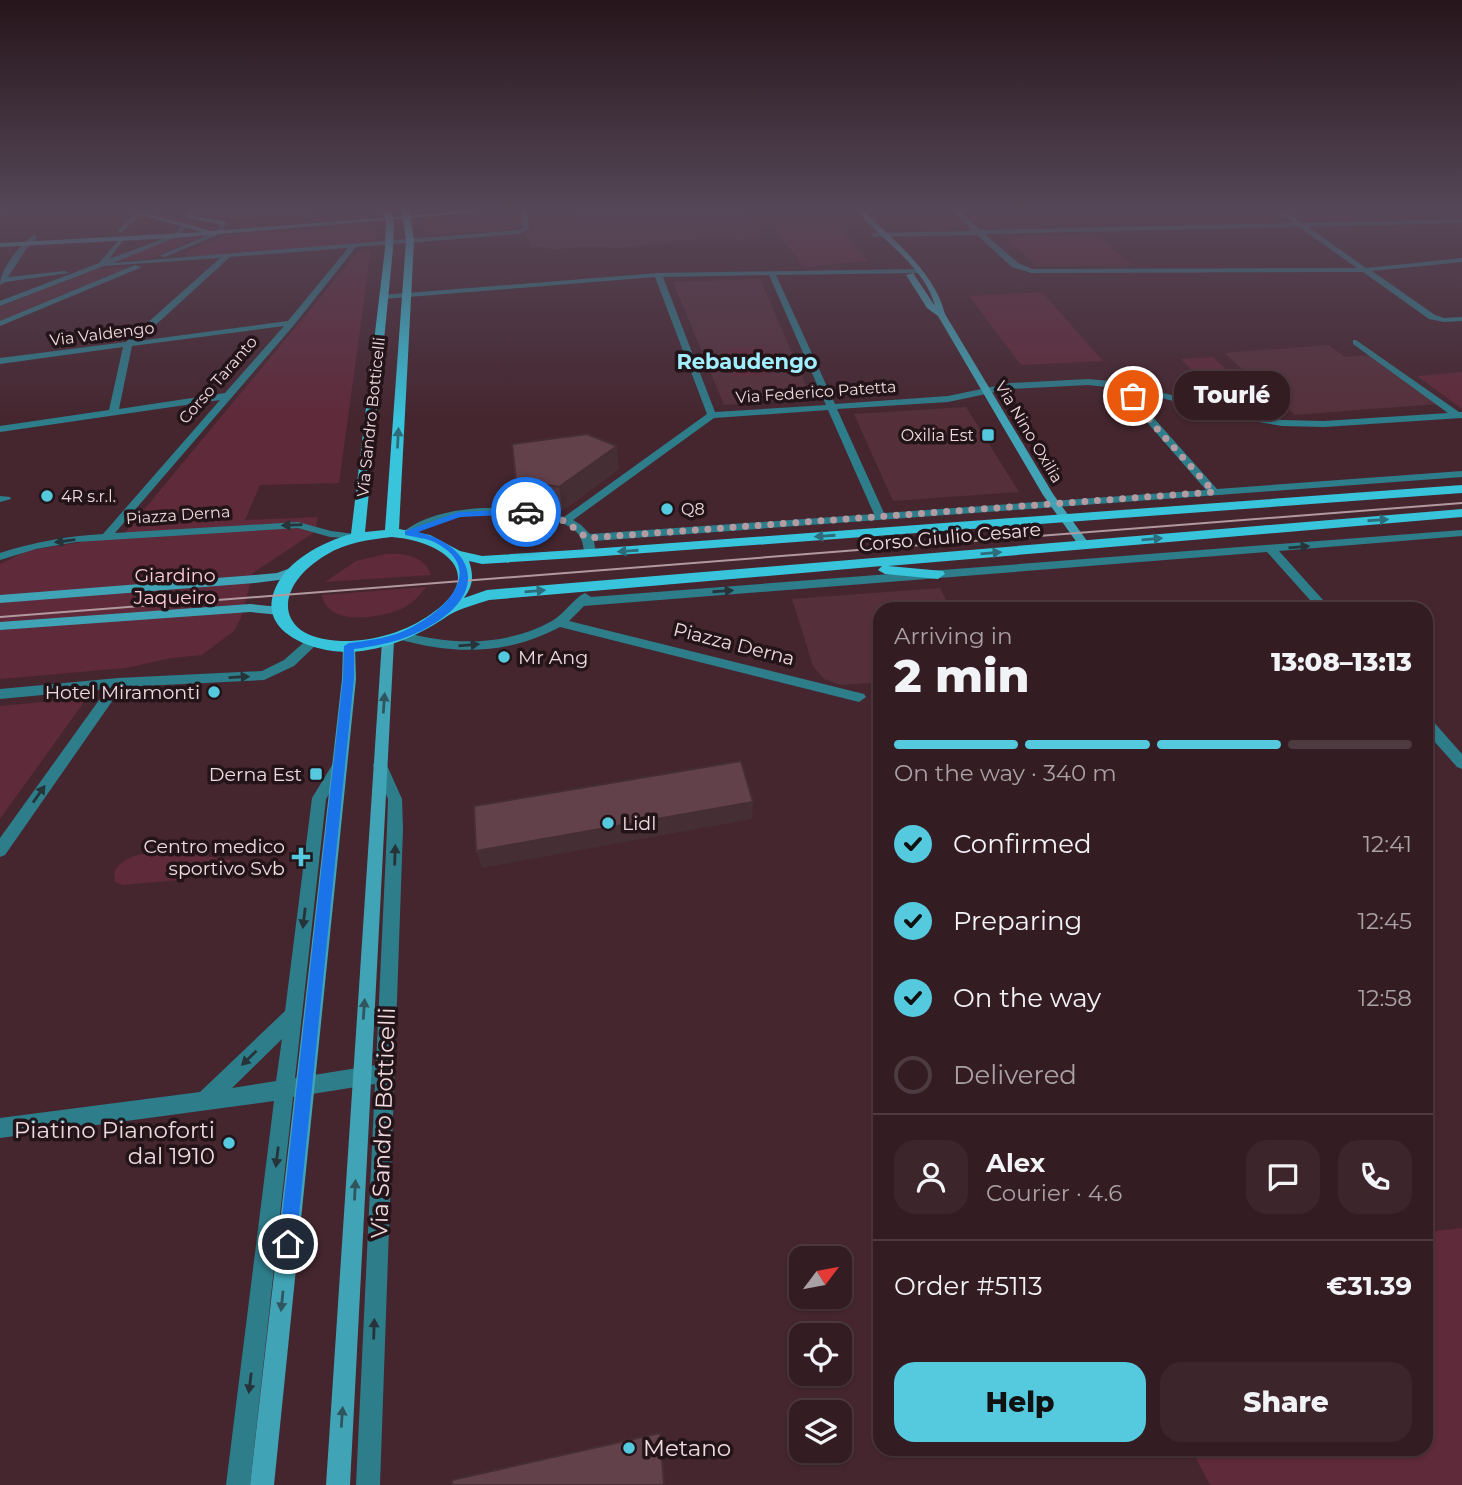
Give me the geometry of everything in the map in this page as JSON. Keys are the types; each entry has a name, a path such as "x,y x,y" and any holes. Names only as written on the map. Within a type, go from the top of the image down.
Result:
{"main road":[{"name":"Via Sandro Botticelli","path":"358,537 386,280"},
{"name":"Via Sandro Botticelli","path":"392,533 407,280"},
{"name":"Corso Giulio Cesare","path":"456,554 482,560 1462,489"},
{"name":"Corso Giulio Cesare","path":"445,611 487,595 1462,513"},
{"name":"Piazza Derna","path":"281,611 279,601 283,587 296,570 320,551 358,537 408,533 434,539 456,554"},
{"path":"281,611 293,631 313,640 349,646 395,638 427,624 457,598 465,578 462,563 456,554"},
{"path":"851,565 938,574"}],"street":[{"path":"0,304 59,280"},
{"path":"0,324 106,280"},
{"path":"113,413 128,345 200,280"},
{"name":"Corso Taranto","path":"106,537 325,280"},
{"path":"384,297 591,280"},
{"name":"Via Federico Patetta","path":"660,280 712,415 948,399 1015,386 1082,382 1128,387 1282,423 1317,425 1460,415"},
{"path":"775,280 880,516"},
{"name":"Via Nino Oxilia","path":"913,280 930,306 941,314 1055,505 1095,561"},
{"name":"Via Nino Oxilia","path":"924,280 941,305 941,314"},
{"path":"1379,280 1432,317 1444,320 1462,319"},
{"name":"Via Valdengo","path":"0,361 291,323"},
{"path":"1356,342 1460,415"},
{"path":"1128,387 1148,418 1214,492"},
{"path":"0,429 226,396"},
{"path":"565,521 712,415"},
{"name":"Corso Giulio Cesare","path":"587,538 1462,474"},
{"name":"Corso Giulio Cesare","path":"1245,490 1309,500"},
{"name":"Piazza Derna","path":"408,533 441,519 471,513 523,512 565,521 587,538"},
{"name":"Piazza Derna","path":"0,557 47,543 298,525 324,533 358,537"},
{"name":"Corso Giulio Cesare","path":"582,602 1462,533"},
{"path":"587,538 590,553"},
{"path":"1271,549 1319,602"},
{"path":"0,599 255,579 279,576 296,570"},
{"path":"640,582 688,594"},
{"path":"395,638 443,645 474,645 529,635 558,622 582,602 589,587"},
{"path":"0,626 250,608 281,611"},
{"name":"Piazza Derna","path":"558,622 859,697"},
{"name":"Via Sandro Botticelli","path":"338,1485 380,765 395,638"},
{"path":"0,694 118,683 264,675 289,663 313,640"},
{"path":"238,1485 340,766 349,678 349,646"},
{"path":"0,850 118,683"},
{"path":"1433,731 1462,763"},
{"name":"Via Sandro Botticelli","path":"368,1485 395,799 380,765"},
{"path":"262,1485 293,1088 292,1016 319,798 340,766"},
{"path":"205,1101 292,1016"},
{"path":"0,1128 205,1101 384,1073"}],"shaded area":[{"path":"66,280 102,280 0,322 0,307"},
{"path":"761,280 812,399 724,405 673,282"},
{"path":"1329,345 1345,357 1370,355 1437,404 1295,415 1224,353"},
{"path":"966,407 1019,492 893,501 854,414"},
{"path":"940,588 947,602 873,602 873,683 841,685 824,679 813,666 792,599"}],"green space":[{"name":"Giardino Jaqueiro","path":"334,280 367,280 339,483 260,485 245,520 318,517 315,532 253,573 241,618 234,631 202,655 171,658 126,668 0,679 0,564 27,551 123,535"},
{"path":"1042,292 1103,361 1021,365 969,296"},
{"path":"763,347 774,374 735,377 726,349"},
{"path":"1213,357 1240,383 1207,385 1181,359"},
{"path":"1462,372 1462,409 1417,376"},
{"path":"386,554 413,557 424,564 431,575 325,582 356,561"},
{"path":"426,587 405,607 358,618 335,612 326,605 322,595"},
{"path":"87,698 0,819 0,706"},
{"path":"177,852 231,860 230,863 179,880 123,885 115,882 114,872 134,856"},
{"path":"1462,1228 1462,1485 1210,1485 1195,1456 1433,1456 1433,1231"}],"building":[{"path":"587,434 617,446 559,487 516,480 512,444"},
{"path":"741,761 753,802 476,851 474,806"},
{"name":"Metano","path":"660,1433 664,1485 452,1485 452,1480"}],"tram line":[{"path":"0,617 1462,503"}],"way so far":[{"path":"526,512 565,521 587,538 1214,492 1151,422 1133,396"}],"place":[{"name":"Tourlé","path":"1133,396"},
{"name":"Oxilia Est","path":"988,435"},
{"name":"4R s.r.l.","path":"47,496"},
{"name":"Q8","path":"667,509"},
{"name":"Mr Ang","path":"504,657"},
{"name":"Hotel Miramonti","path":"214,692"},
{"name":"Derna Est","path":"316,774"},
{"name":"Lidl","path":"608,823"},
{"name":"Centro medico sportivo Svb","path":"301,857"},
{"name":"Piatino Pianoforti dal 1910","path":"229,1143"},
{"name":"Metano","path":"629,1448"}],"district":[{"name":"Rebaudengo","path":"747,361"}],"route":[{"path":"288,1244 349,678 349,646 388,641 415,630 440,616 457,598 465,574 456,554 434,539 408,533 459,514 526,512"}]}
